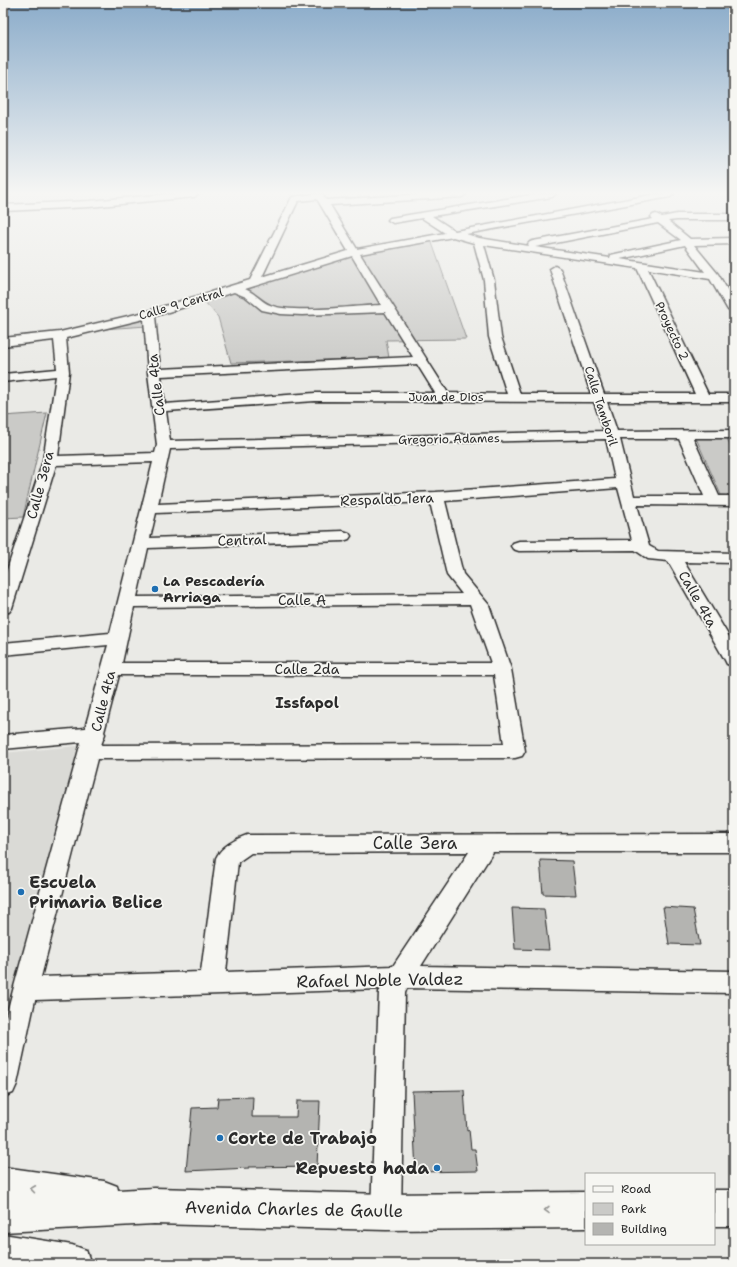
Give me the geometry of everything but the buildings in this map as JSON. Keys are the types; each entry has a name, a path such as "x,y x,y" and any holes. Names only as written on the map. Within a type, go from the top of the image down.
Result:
{"main road":[{"path":"3,1185 154,1206"},
{"name":"Avenida Charles de Gaulle","path":"3,1214 154,1206 386,1212 585,1210"},
{"path":"715,1208 734,1208"},
{"path":"3,1253 72,1264"}],"street":[{"path":"254,282 268,253"},
{"name":"Calle 9 Central","path":"60,336 150,321 234,288 351,253"},
{"path":"356,253 444,397"},
{"path":"481,253 489,280 495,337 515,397"},
{"path":"562,253 714,276"},
{"path":"602,259 631,253"},
{"path":"696,253 714,276 732,304"},
{"name":"Proyecto 2","path":"641,265 703,398"},
{"name":"Calle Tamboril","path":"555,269 612,435 641,545"},
{"path":"234,288 250,295 266,308 281,311 310,312 389,308"},
{"name":"Calle 4ta","path":"3,1084 26,989 119,638 150,509 162,451 150,321"},
{"path":"3,342 60,336"},
{"name":"Calle 3era","path":"3,608 50,461 63,372 60,336"},
{"path":"154,373 422,360"},
{"path":"3,378 63,372"},
{"name":"Juan de Dios","path":"159,408 241,401 315,397 734,398"},
{"path":"684,434 714,501"},
{"name":"Gregorio Adames","path":"50,461 162,451 612,435 734,434"},
{"name":"Respaldo 1era","path":"150,509 436,497 624,483"},
{"path":"3,742 515,751 502,669 480,605 455,575 436,497"},
{"path":"628,500 734,501"},
{"name":"Central","path":"142,543 343,536"},
{"path":"518,546 641,545 642,548 654,556 674,558 734,558"},
{"name":"Calle 4ta","path":"674,558 734,660"},
{"name":"Calle A","path":"128,602 476,599"},
{"path":"3,649 119,638"},
{"name":"Calle 2da","path":"111,669 502,669"},
{"path":"386,1212 392,992 400,977 487,843"},
{"name":"Calle 3era","path":"212,983 227,858 247,844 734,843"},
{"name":"Rafael Noble Valdez","path":"26,989 400,977 734,982"}],"shaded area":[{"name":"Escuela Primaria Belice","path":"78,746 3,1032 3,753"}],"green space":[{"path":"355,253 436,253 466,339 386,340 389,358 231,363 218,317 204,301"},
{"path":"145,316 147,326 88,330"},
{"path":"47,413 23,517 3,518 3,416"},
{"path":"726,436 734,455 734,496 721,495 696,438"}],"place":[{"name":"La Pescadería Arriaga","path":"155,589"},
{"name":"Escuela Primaria Belice","path":"21,892"},
{"name":"Corte de Trabajo","path":"220,1138"},
{"name":"Repuesto hada","path":"437,1168"}],"district":[{"name":"Issfapol","path":"307,703"}]}
